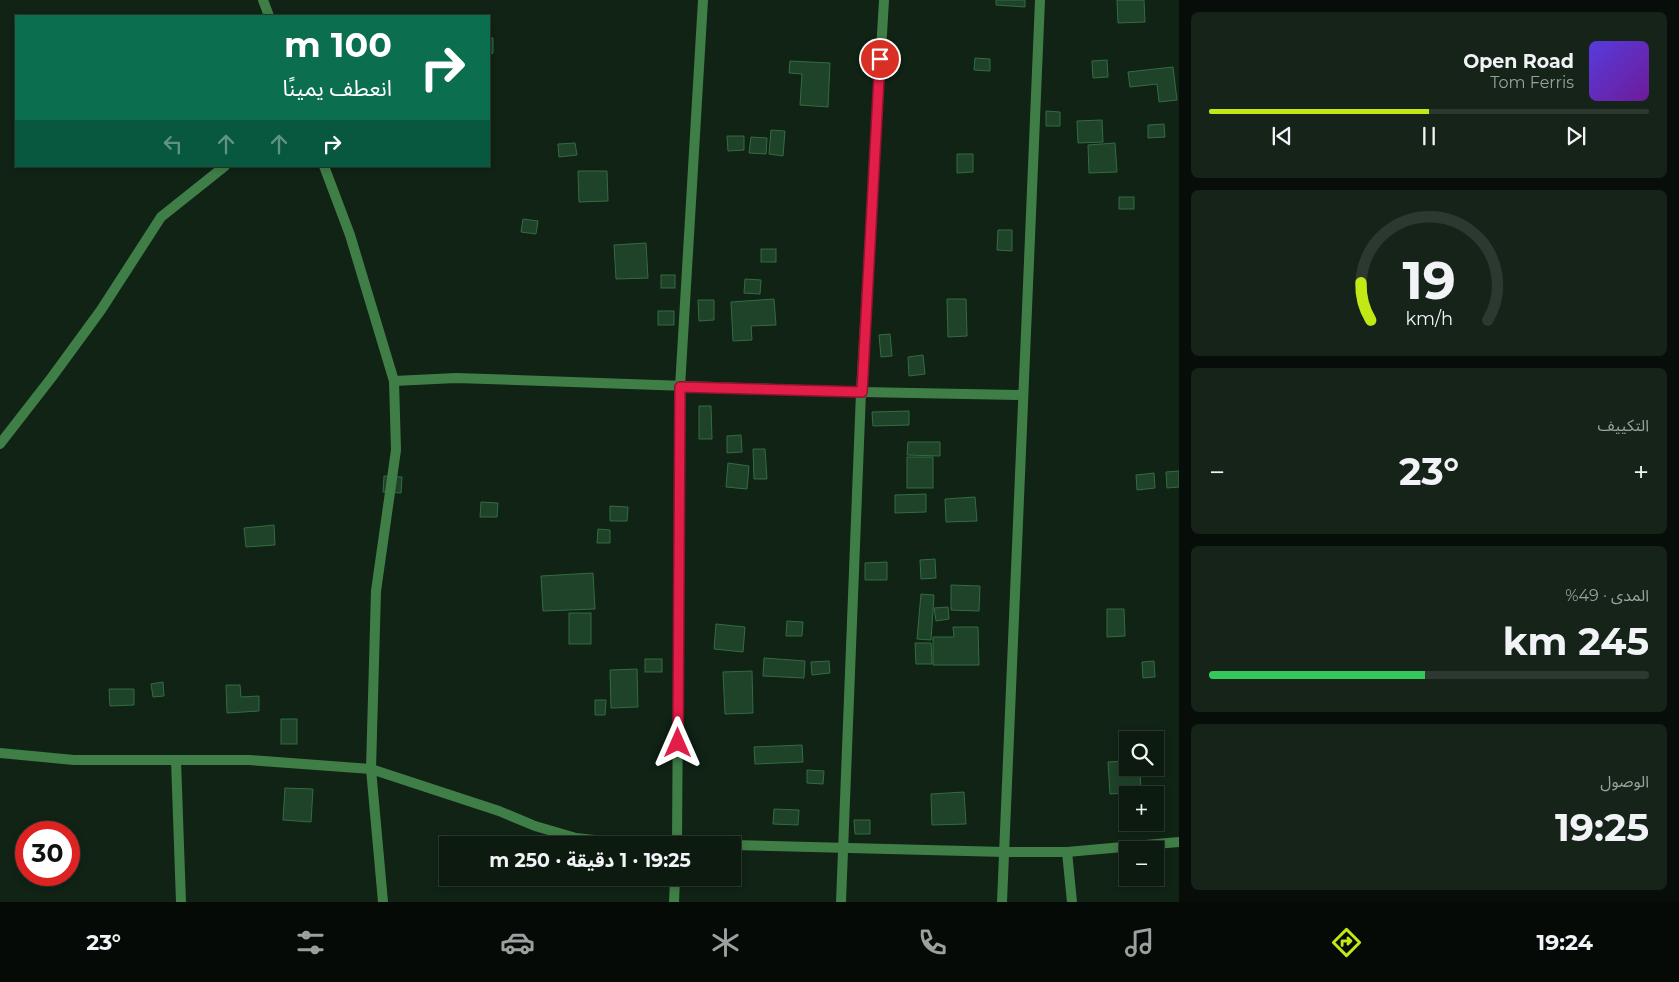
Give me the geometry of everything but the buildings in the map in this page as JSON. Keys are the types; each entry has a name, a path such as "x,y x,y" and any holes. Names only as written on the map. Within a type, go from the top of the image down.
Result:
{"street":[{"path":"263,0 269,15"},
{"path":"677,836 680,387 703,0"},
{"path":"841,902 845,847 862,392 884,0"},
{"path":"1002,902 1040,0"},
{"path":"0,444 90,325 161,217 224,167"},
{"path":"324,167 350,235 394,381 396,450 376,591 372,769 383,902"},
{"path":"394,381 456,378 680,387 1023,395"},
{"path":"0,753 74,760 249,760 372,769 499,811 534,826 569,836"},
{"path":"176,760 181,902"},
{"path":"741,845 1067,852 1179,842"},
{"path":"1067,852 1072,902"},
{"path":"674,902 675,886"}],"route":[{"path":"678,743 680,387 862,392 880,59"}]}
